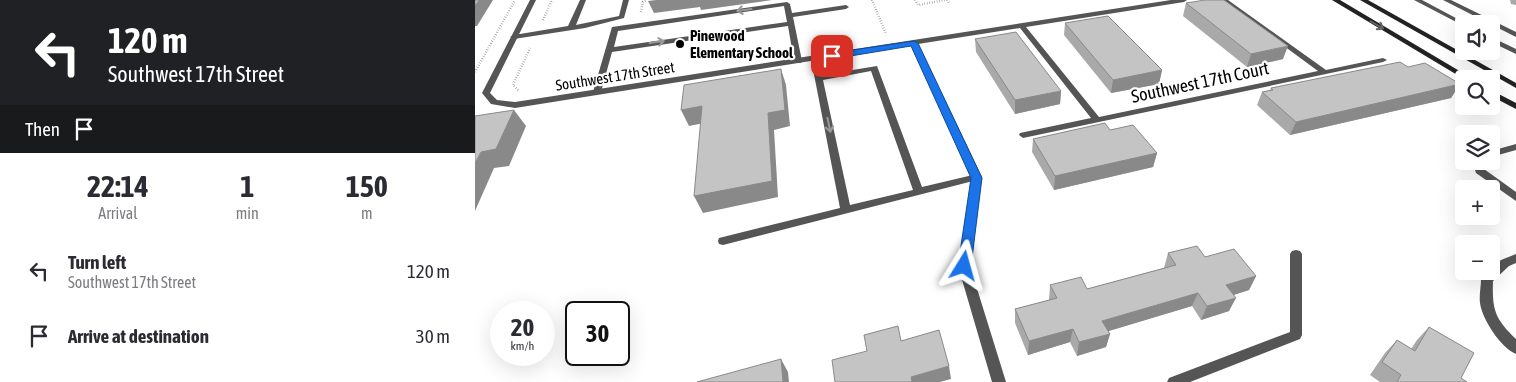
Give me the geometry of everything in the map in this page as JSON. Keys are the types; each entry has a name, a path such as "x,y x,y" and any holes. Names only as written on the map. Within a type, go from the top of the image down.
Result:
{"street":[{"path":"514,37 533,0"},
{"path":"571,28 583,0"},
{"path":"514,37 571,28 622,17 626,0"},
{"name":"Southwest 17th Street","path":"514,37 486,93 494,102 515,105 1184,0"},
{"path":"1224,0 1324,72"},
{"path":"1335,0 1455,71"},
{"path":"1363,0 1516,86"},
{"path":"1417,0 1455,19"},
{"path":"1446,0 1516,35"},
{"path":"597,92 615,28 787,4 798,61"},
{"path":"609,50 790,19 846,7"},
{"path":"1022,26 1097,120"},
{"path":"914,43 977,178 964,266 999,382"},
{"path":"1500,44 1516,52"},
{"path":"815,58 847,211"},
{"name":"Southwest 17th Court","path":"1023,135 1383,60"},
{"path":"819,78 874,68 919,192"},
{"path":"1500,97 1516,106"},
{"path":"1500,151 1516,147"},
{"path":"1479,170 1516,197"},
{"path":"723,240 977,178"},
{"path":"1173,382 1296,335 1296,254"},
{"path":"1516,258 1505,263 1487,279 1486,304 1497,329 1516,348"}],"path":[{"path":"475,72 515,0"},
{"path":"640,18 643,2 646,0"},
{"path":"915,0 918,4 947,1"},
{"path":"931,2 933,6"}],"building":[{"path":"1224,0 1288,46 1251,54 1186,3"},
{"path":"1108,16 1162,70 1113,80 1065,23"},
{"path":"1016,32 1061,91 1015,100 975,39"},
{"path":"1400,62 1408,67 1425,63 1455,81 1455,85 1296,122 1262,92 1273,90 1271,88"},
{"path":"781,69 785,110 768,113 772,181 694,196 702,106 681,110 684,85"},
{"path":"514,110 496,149 481,152 475,163 475,116"},
{"path":"1105,123 1110,130 1133,125 1157,153 1055,176 1033,139"},
{"path":"1197,246 1205,257 1234,249 1256,276 1226,285 1236,298 1207,306 1198,293 1102,321 1110,334 1079,342 1073,329 1029,341 1015,309 1057,298 1050,285 1081,277 1087,289 1176,265 1168,253"},
{"path":"898,326 901,341 939,330 949,366 911,377 912,382 835,382 832,360 867,351 864,335"},
{"path":"1429,327 1474,353 1461,378 1467,382 1397,382 1401,375 1382,362 1397,340 1415,351"},
{"path":"781,359 783,382 697,382"}],"place":[{"name":"Pinewood Elementary School","path":"680,44"}],"route":[{"path":"832,56 914,43 977,178 964,266"}]}
